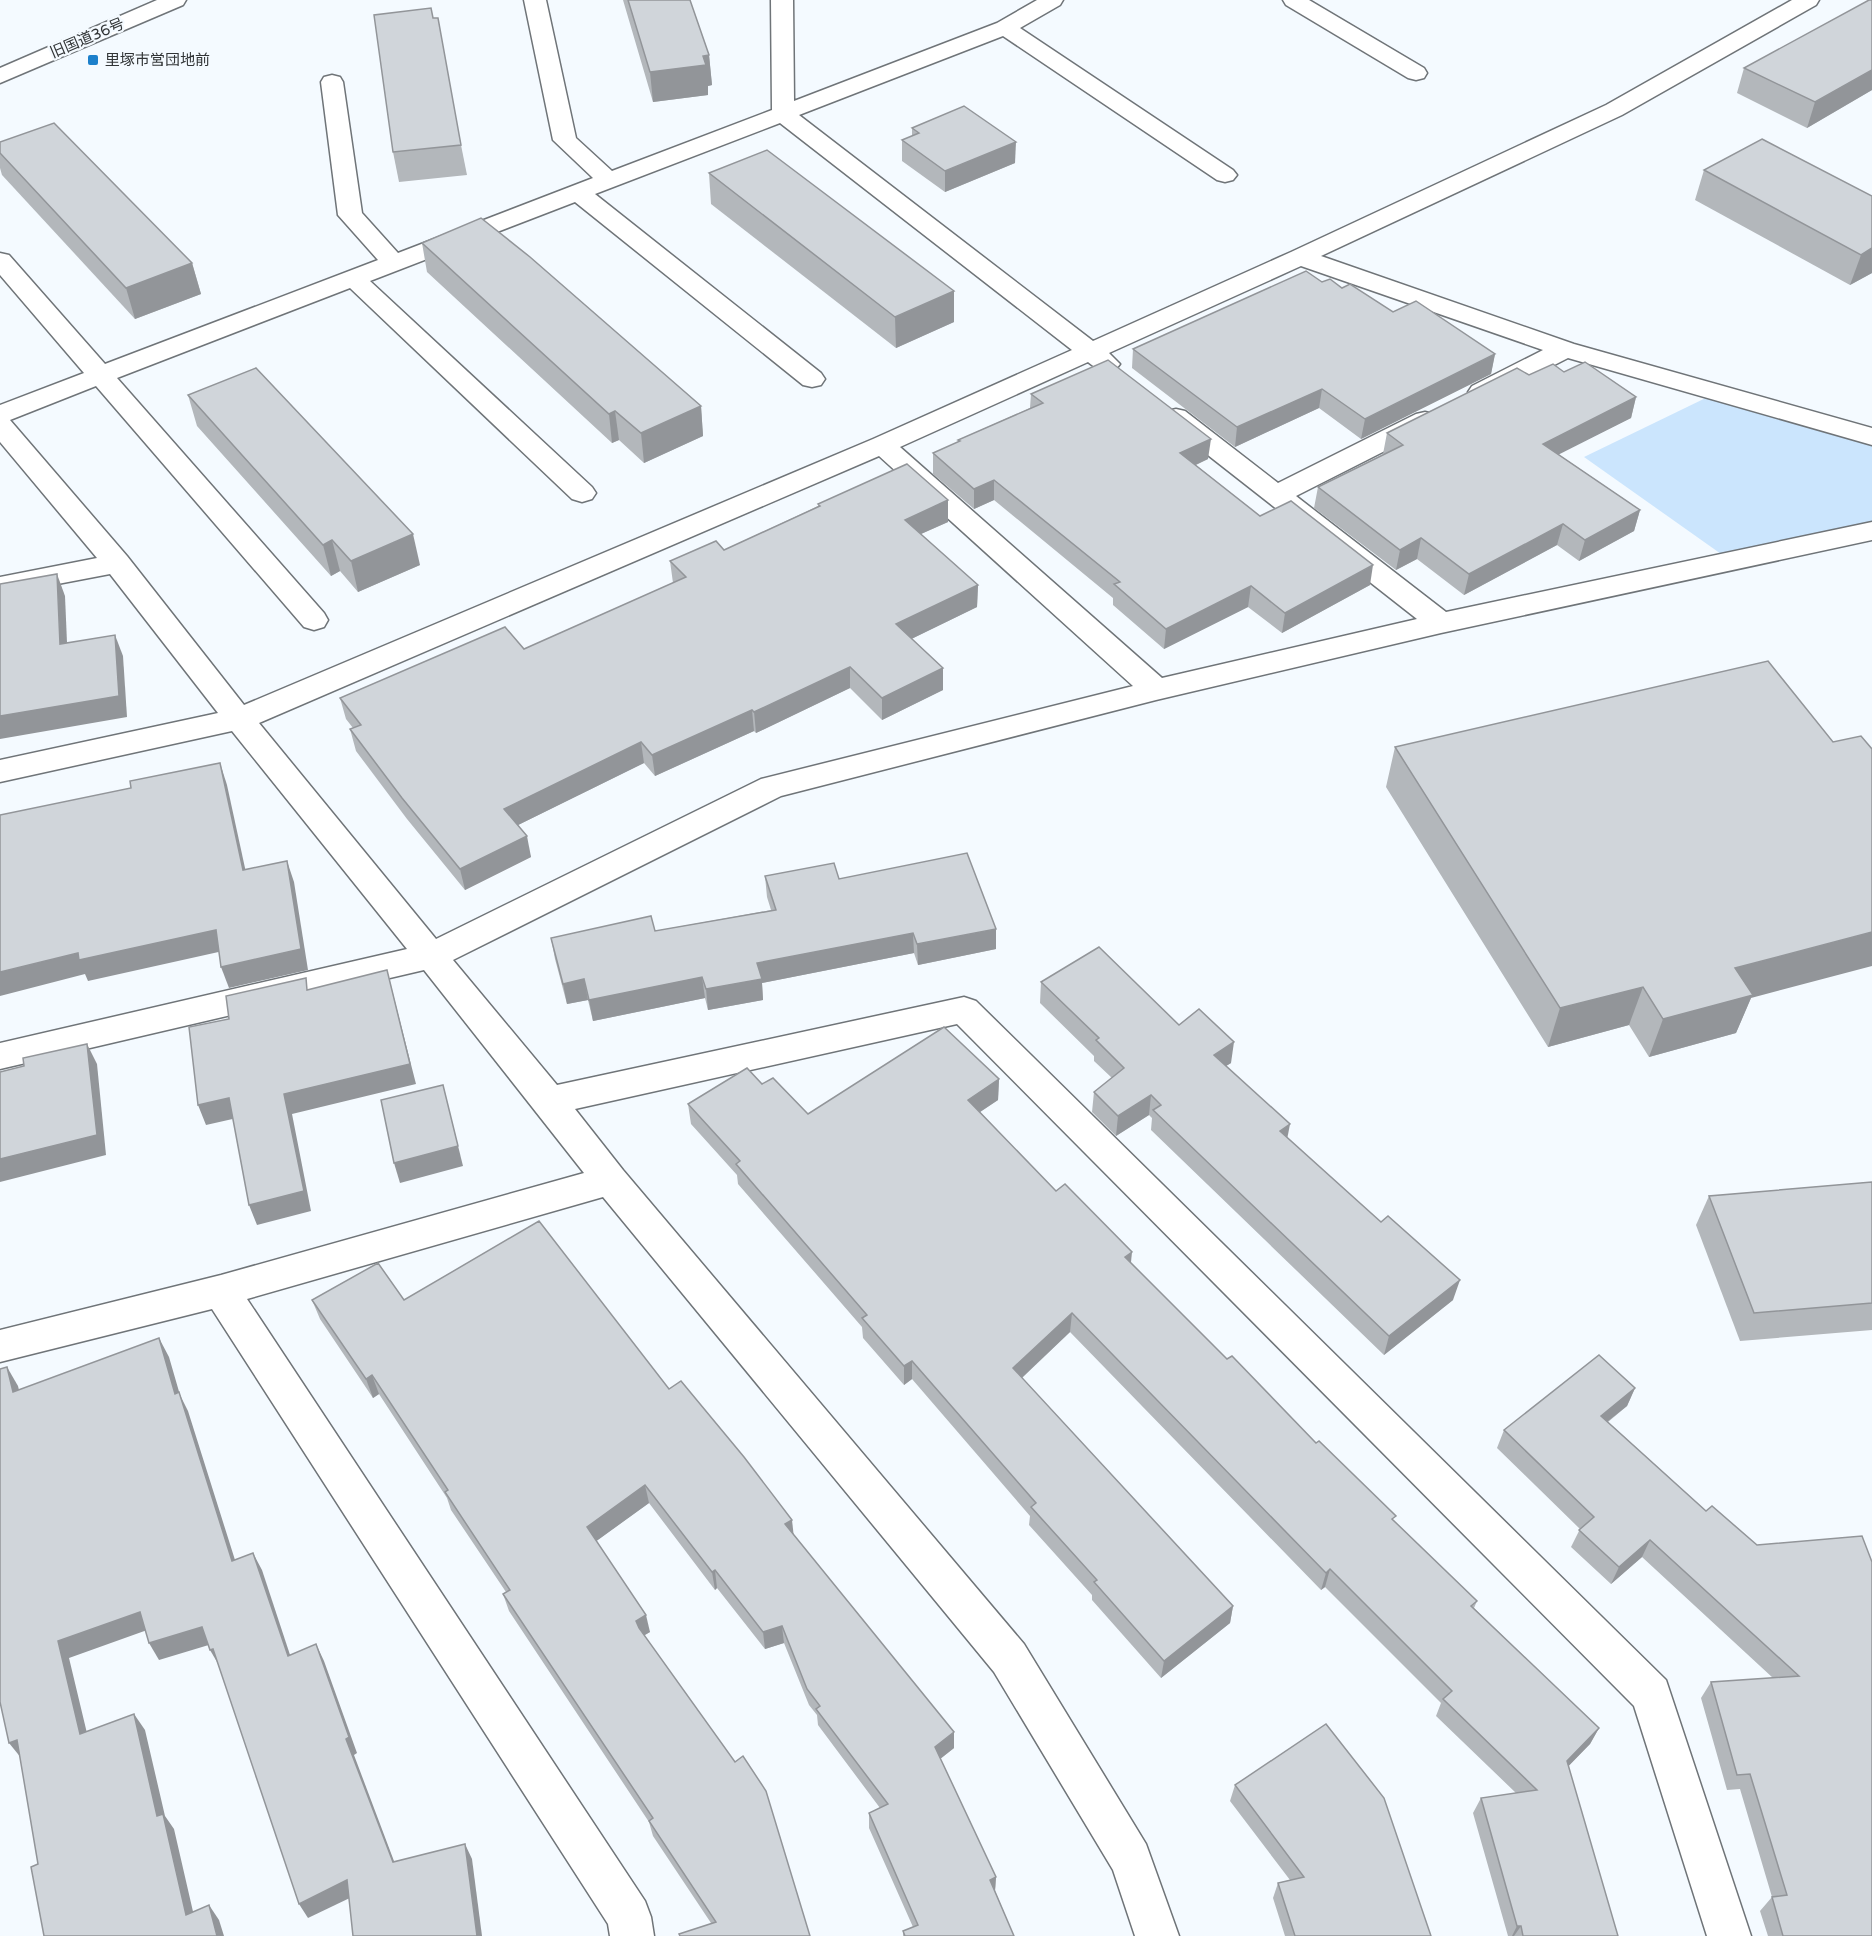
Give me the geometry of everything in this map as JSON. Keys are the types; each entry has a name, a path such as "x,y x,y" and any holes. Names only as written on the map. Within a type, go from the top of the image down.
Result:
{"street":[{"name":"旧国道36号","path":"1,75 174,0"},
{"path":"536,0 565,140 610,181"},
{"path":"782,0 783,114"},
{"path":"0,414 1005,28 1052,0"},
{"path":"1294,0 1416,73"},
{"path":"0,771 239,719 882,445 1300,257 1614,110 1808,0"},
{"path":"1005,28 1225,175"},
{"path":"332,82 351,215 394,263"},
{"path":"783,114 1129,381"},
{"path":"579,193 812,379"},
{"path":"1300,257 1565,349 1872,437"},
{"path":"0,260 103,375 314,620"},
{"path":"354,279 582,493"},
{"path":"1276,495 1565,349"},
{"path":"1156,402 1441,623"},
{"path":"0,425 117,563 239,719 549,1101 610,1180 1009,1658 1131,1859 1157,1936"},
{"path":"882,445 1156,690"},
{"path":"0,1056 431,956 772,787 1156,690 1441,623 1872,531"},
{"path":"0,586 117,563"},
{"path":"549,1101 964,1011 1651,1694 1729,1936"},
{"path":"0,1346 221,1291 610,1180"},
{"path":"221,1291 629,1917 632,1936"}],"shaded area":[{"path":"1716,393 1872,437 1872,531 1731,561 1584,457"}],"building":[{"path":"628,0 690,0 709,55 703,56 706,65 650,72"},
{"path":"1872,0 1872,70 1815,102 1744,68"},
{"path":"431,8 433,18 438,18 461,145 393,152 374,15"},
{"path":"964,106 1016,142 945,171 902,140 919,133 912,128"},
{"path":"54,123 192,263 126,288 0,153 0,142"},
{"path":"1762,139 1872,196 1872,248 1861,255 1704,170"},
{"path":"767,150 954,291 895,317 709,173"},
{"path":"481,218 530,257 701,406 641,433 615,411 609,414 422,243"},
{"path":"1306,271 1322,282 1330,279 1342,288 1350,284 1393,312 1416,301 1495,354 1365,419 1322,389 1237,427 1133,349"},
{"path":"1108,360 1211,439 1180,453 1260,516 1291,501 1373,565 1285,613 1251,586 1166,629 1114,584 1120,582 994,480 974,489 933,453 1043,403 1031,394"},
{"path":"1585,362 1636,397 1543,444 1640,510 1585,540 1563,524 1469,574 1421,538 1400,550 1318,487 1403,445 1387,433 1517,368 1529,375 1553,364 1564,372"},
{"path":"256,368 413,534 351,561 332,540 323,545 188,395"},
{"path":"907,464 948,500 905,520 978,585 896,624 943,668 882,698 850,667 754,712 752,710 652,755 641,742 504,809 527,836 460,869 350,729 361,725 340,698 505,627 524,649 686,577 670,561 716,541 724,550"},
{"path":"57,574 60,644 115,635 119,696 0,716 0,584"},
{"path":"1768,661 1833,742 1861,736 1872,749 1872,932 1735,968 1753,995 1663,1019 1643,987 1560,1008 1395,747"},
{"path":"220,763 243,870 287,861 301,949 221,967 216,930 79,960 78,953 0,972 0,815 131,788 130,781"},
{"path":"967,853 996,929 917,944 913,933 757,963 762,979 706,989 702,977 589,1000 584,979 563,984 551,938 651,916 655,931 776,910 765,876 834,863 839,879"},
{"path":"1099,947 1179,1025 1199,1009 1234,1042 1214,1055 1290,1124 1280,1131 1381,1222 1388,1216 1460,1280 1389,1336 1153,1110 1161,1105 1151,1095 1118,1116 1094,1092 1124,1068 1096,1040 1099,1038 1041,982"},
{"path":"387,970 410,1064 284,1094 304,1191 249,1205 229,1098 198,1105 189,1027 229,1019 226,996 306,978 307,990"},
{"path":"944,1027 999,1079 968,1100 1056,1191 1065,1184 1132,1252 1125,1257 1227,1359 1232,1356 1316,1443 1319,1441 1396,1516 1392,1519 1477,1601 1471,1606 1599,1728 1567,1761 1618,1936 1523,1936 1521,1926 1517,1926 1481,1798 1537,1790 1443,1699 1452,1691 1330,1569 1326,1573 1072,1313 1013,1368 1233,1606 1164,1661 1094,1582 1097,1580 1031,1507 1036,1503 912,1361 904,1366 862,1318 867,1315 736,1164 740,1161 688,1104 747,1068 762,1084 773,1078 808,1114"},
{"path":"87,1044 97,1135 0,1159 0,1072 24,1066 23,1058"},
{"path":"443,1085 458,1146 394,1163 381,1100"},
{"path":"1872,1182 1872,1303 1754,1313 1709,1196"},
{"path":"539,1221 669,1389 681,1381 744,1457 792,1520 785,1524 954,1732 935,1747 996,1877 990,1880 1014,1936 905,1936 903,1931 918,1925 869,1813 888,1804 816,1709 820,1706 807,1689 782,1626 763,1632 715,1570 712,1572 645,1485 587,1527 646,1615 636,1621 639,1628 735,1762 743,1756 766,1791 810,1936 680,1936 679,1934 716,1922 649,1821 653,1818 503,1594 510,1590 445,1492 448,1490 372,1375 366,1379 312,1300 378,1263 404,1300"},
{"path":"159,1338 175,1394 179,1392 232,1561 253,1553 288,1656 316,1644 349,1737 346,1739 393,1862 465,1844 477,1936 353,1936 347,1880 299,1904 213,1649 210,1650 202,1627 149,1643 140,1612 58,1641 80,1734 134,1714 157,1816 163,1814 186,1915 209,1905 217,1936 44,1936 31,1867 38,1864 17,1740 9,1743 0,1702 0,1369 7,1367 13,1392"},
{"path":"1599,1355 1635,1388 1601,1416 1706,1511 1712,1506 1757,1545 1862,1536 1872,1562 1872,1936 1783,1936 1772,1897 1787,1895 1750,1774 1737,1775 1711,1682 1799,1676 1650,1540 1619,1567 1579,1530 1594,1517 1504,1430"},
{"path":"1326,1724 1384,1798 1431,1936 1295,1936 1278,1883 1304,1877 1235,1785"}],"place":[{"name":"里塚市営団地前","path":"93,60"}]}
